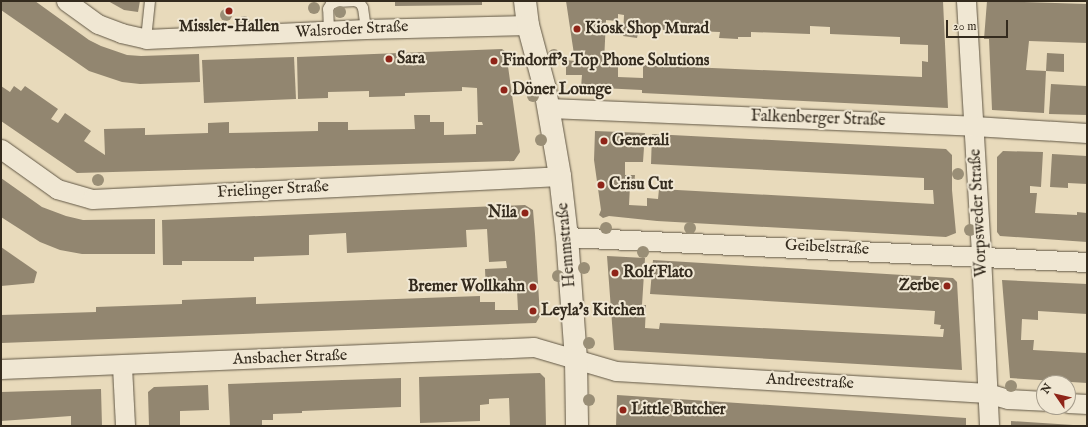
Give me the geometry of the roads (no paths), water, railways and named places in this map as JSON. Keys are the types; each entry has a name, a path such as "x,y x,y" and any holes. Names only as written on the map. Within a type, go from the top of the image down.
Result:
{"street":[{"name":"Walsroder Straße","path":"66,1 98,24 122,33 146,38 328,32 366,29 528,25"},
{"name":"Hemmstraße","path":"525,1 528,25 547,98 560,176 567,237 576,360 577,426"},
{"name":"Hemmstraße","path":"539,1 543,25 547,98"},
{"name":"Worpsweder Straße","path":"966,1 981,255 989,426"},
{"name":"Falkenberger Straße","path":"547,98 1087,133"},
{"name":"Frielinger Straße","path":"1,149 57,189 92,199 560,176"},
{"name":"Geibelstraße","path":"567,237 981,255 1087,262"},
{"name":"Ansbacher Straße","path":"1,369 122,366 534,348 576,360"},
{"name":"Andreestraße","path":"576,360 616,371 987,393 1008,399 1036,401"},
{"path":"122,366 125,426"},
{"path":"1076,403 1087,404"}],"lane":[{"path":"146,38 150,1"},
{"path":"328,32 328,9 331,4 337,2 354,1 360,3 363,8 366,29"}],"place":[{"name":"Missler-Hallen","path":"229,11"},
{"name":"Kiosk Shop Murad","path":"577,29"},
{"name":"Sara","path":"389,59"},
{"name":"Findorff's Top Phone Solutions","path":"494,61"},
{"name":"Döner Lounge","path":"504,90"},
{"name":"Generali","path":"604,141"},
{"name":"Crisu Cut","path":"601,185"},
{"name":"Nila","path":"525,213"},
{"name":"Rolf Flato","path":"615,273"},
{"name":"Zerbe","path":"947,286"},
{"name":"Bremer Wollkahn","path":"533,287"},
{"name":"Leyla's Kitchen","path":"533,311"},
{"name":"Little Butcher","path":"623,410"}]}
